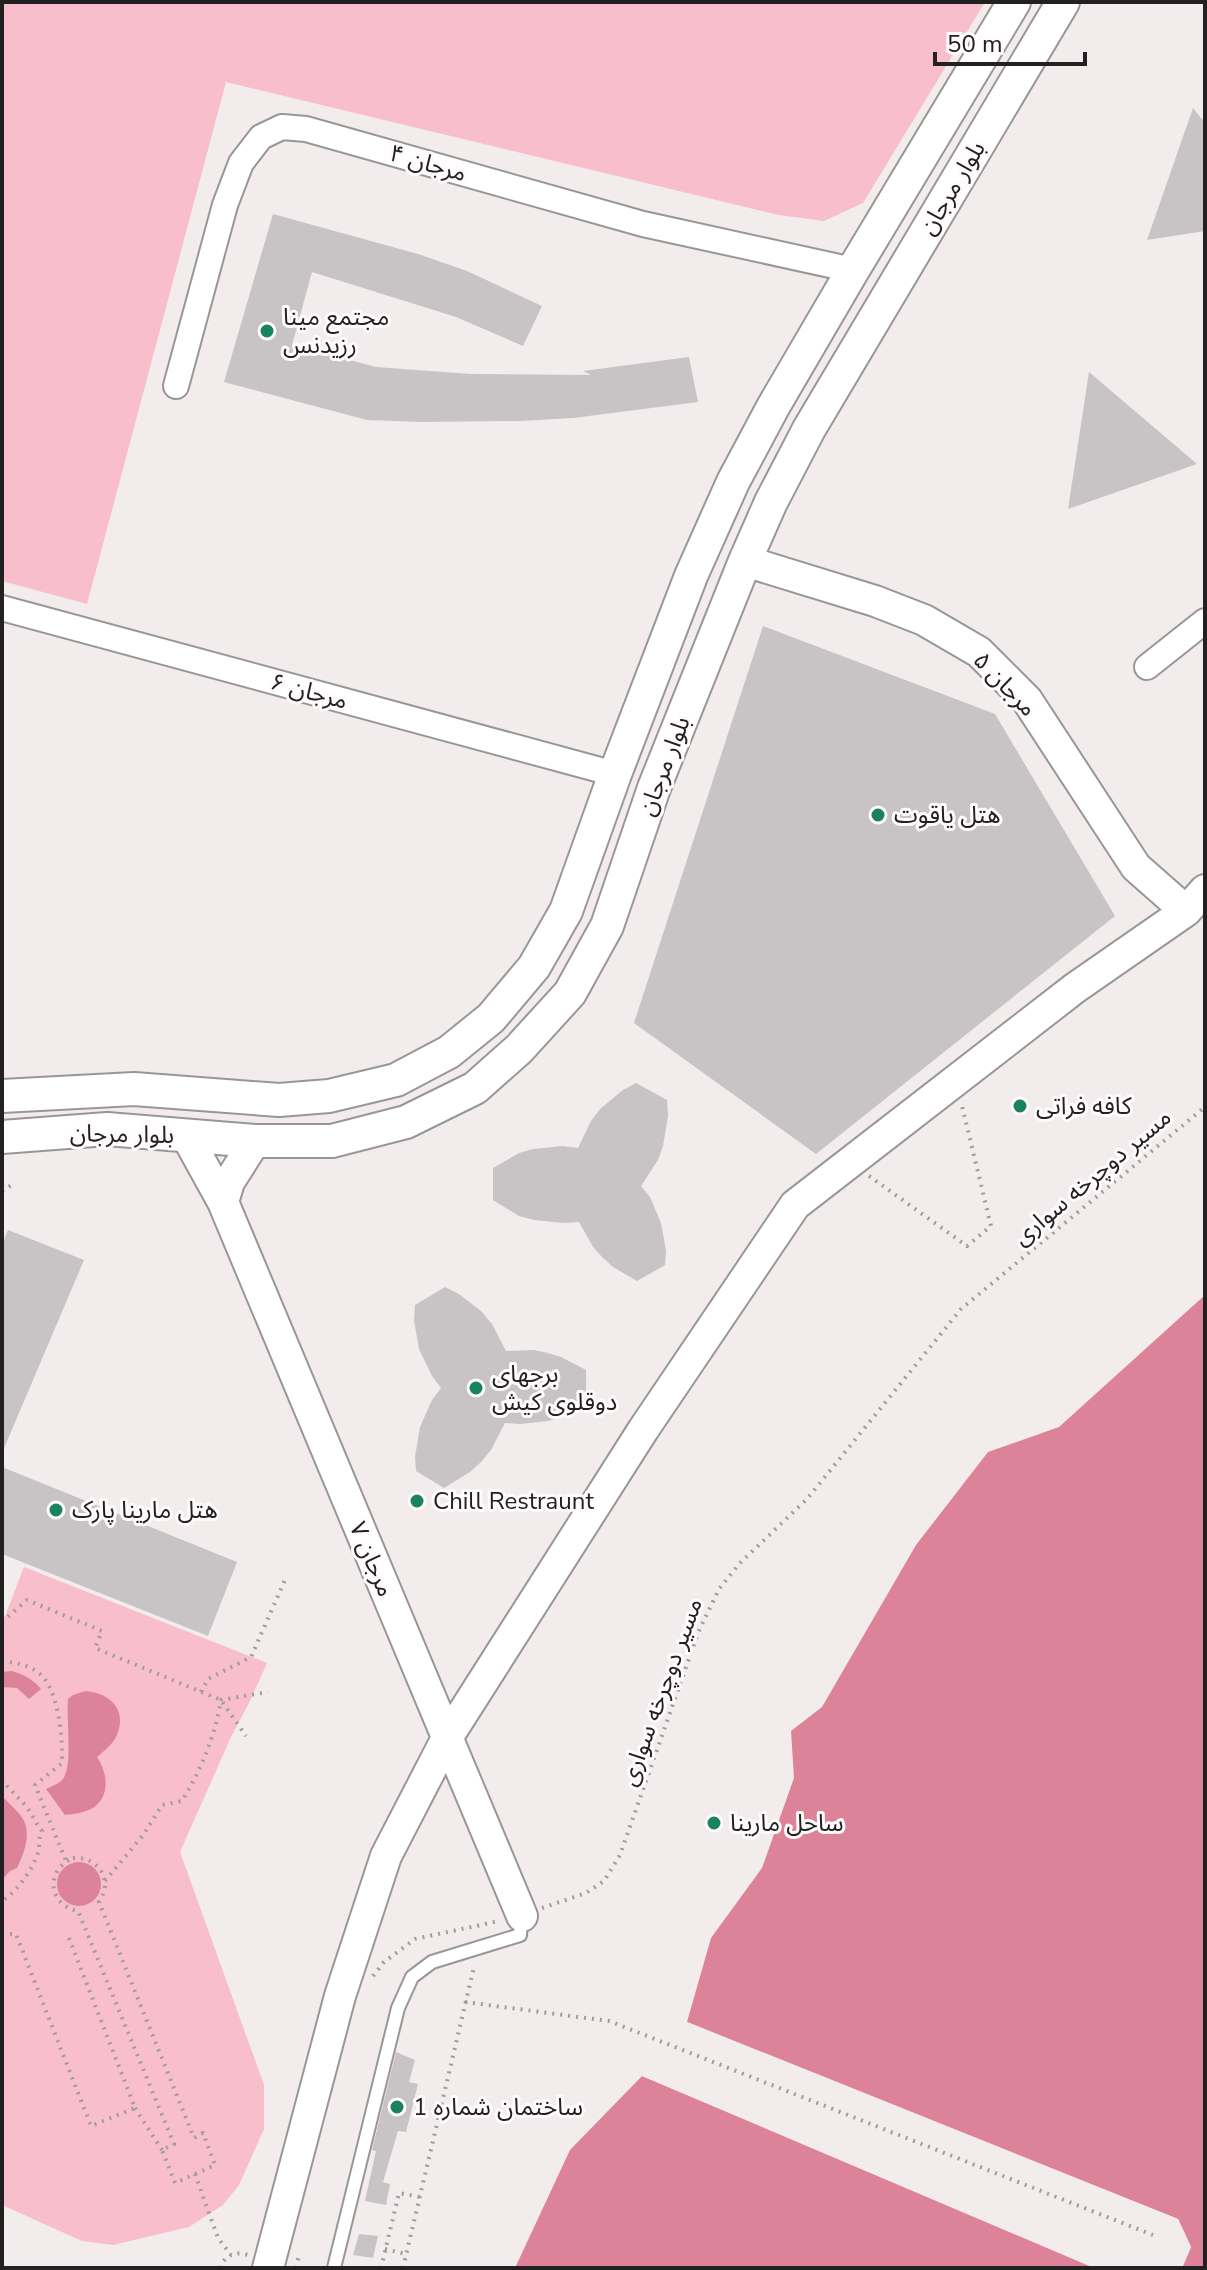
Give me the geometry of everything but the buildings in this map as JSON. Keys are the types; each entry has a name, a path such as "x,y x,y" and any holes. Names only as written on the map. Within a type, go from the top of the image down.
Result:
{"main road":[{"name":"بلوار مرجان","path":"2,1096 134,1089 279,1100 329,1096 396,1080 449,1052 491,1018 534,967 566,911 691,576 733,482 853,270 1014,2"},
{"name":"بلوار مرجان","path":"2,1137 107,1129 255,1141 332,1141 406,1122 475,1088 519,1049 570,993 607,926 654,788 771,502 809,429 1063,2"},
{"path":"615,774 654,788"}],"street":[{"name":"مرجان ۴","path":"176,386 225,205 241,163 261,137 282,127 306,129 643,224 853,270"},
{"name":"مرجان ۵","path":"745,561 875,601 924,620 979,652 1027,700 1136,867 1196,900"},
{"name":"مرجان ۶","path":"2,608 615,774"},
{"path":"1147,667 1205,621"},
{"path":"260,2262 340,1996 386,1856 447,1738 643,1430 795,1205 1075,988 1196,900"},
{"name":"مرجان ۷","path":"186,1135 223,1202 522,1916"},
{"path":"223,1202 229,1182 255,1141"}],"lane":[{"path":"334,2268 398,2008 412,1977 432,1962 520,1935 522,1916"}],"path":[{"path":"851,1163 967,1246 991,1226 956,1081"},
{"name":"مسیر دوچرخه سواری","path":"366,1986 384,1962 415,1939 522,1916 586,1893 604,1881 620,1855 698,1633 719,1589 740,1563 807,1499 961,1309 1205,1107"},
{"path":"2,1191 15,1183"},
{"path":"201,1692 208,1679 251,1657 285,1580"},
{"path":"2,1622 27,1600 102,1631 95,1648 221,1700 268,1692"},
{"path":"2,1661 27,1666 43,1677 50,1688 59,1717 62,1763 35,1785 66,1861"},
{"path":"221,1700 246,1736"},
{"path":"105,1881 144,1834 162,1805 182,1801 194,1781 217,1724 221,1700"},
{"path":"2,1779 30,1811 42,1831 37,1841 39,1852 31,1868 12,1894 2,1901"},
{"path":"67,1933 135,2108 162,2150 175,2183 215,2165 203,2133 194,2138 99,1902 103,1896 104,1874 94,1862 80,1858 66,1861 60,1866 53,1879 55,1894 64,1906 78,1911 84,1925 174,2144 162,2150"},
{"path":"2,1934 16,1934 91,2126 135,2108"},
{"path":"403,2268 478,1949"},
{"path":"465,2002 609,2021 1153,2235"},
{"path":"195,2174 218,2238 231,2255"},
{"path":"381,2268 399,2193 420,2197"},
{"path":"385,2249 407,2254"},
{"path":"220,2268 225,2259 238,2253 260,2262"},
{"path":"296,2268 300,2253"}],"shaded area":[{"path":"2,2 985,2 863,203 824,221 779,215 226,82 87,604 2,581"},
{"path":"1205,1295 1205,2268 1182,2268 1191,2247 1178,2219 687,2022 711,1938 762,1868 794,1778 791,1731 822,1707 916,1545 988,1452 1059,1427"},
{"path":"24,1567 267,1663 180,1852 264,2085 264,2129 239,2185 223,2205 189,2227 113,2245 82,2241 2,2205 2,1617"},
{"path":"12,1671 28,1678 41,1689 29,1699 17,1688 2,1687 2,1672"},
{"path":"85,1691 110,1700 119,1712 119,1729 113,1741 97,1757 104,1770 106,1785 102,1798 91,1809 65,1815 46,1789 61,1781 66,1773 68,1699"},
{"path":"2,1796 25,1822 27,1836 17,1868 2,1880"},
{"path":"79,1862 94,1869 101,1884 94,1899 79,1906 64,1899 57,1884 64,1869"},
{"path":"642,2076 1094,2268 515,2268 570,2150"}],"pier":[{"path":"687,2022 1178,2219 1191,2247 1182,2268 1178,2268 1186,2247 1175,2222 685,2025"},
{"path":"644,2073 1096,2264 1098,2268 642,2076"}],"place":[{"name":"مجتمع مینا رزیدنس","path":"267,331"},
{"name":"هتل یاقوت","path":"878,815"},
{"name":"کافه فراتی","path":"1020,1106"},
{"name":"برجهای دوقلوی کیش","path":"476,1388"},
{"name":"Chill Restraunt","path":"417,1501"},
{"name":"هتل مارینا پارک","path":"56,1510"},
{"name":"ساحل مارینا","path":"714,1823"},
{"name":"ساختمان شماره 1","path":"397,2107"}]}
